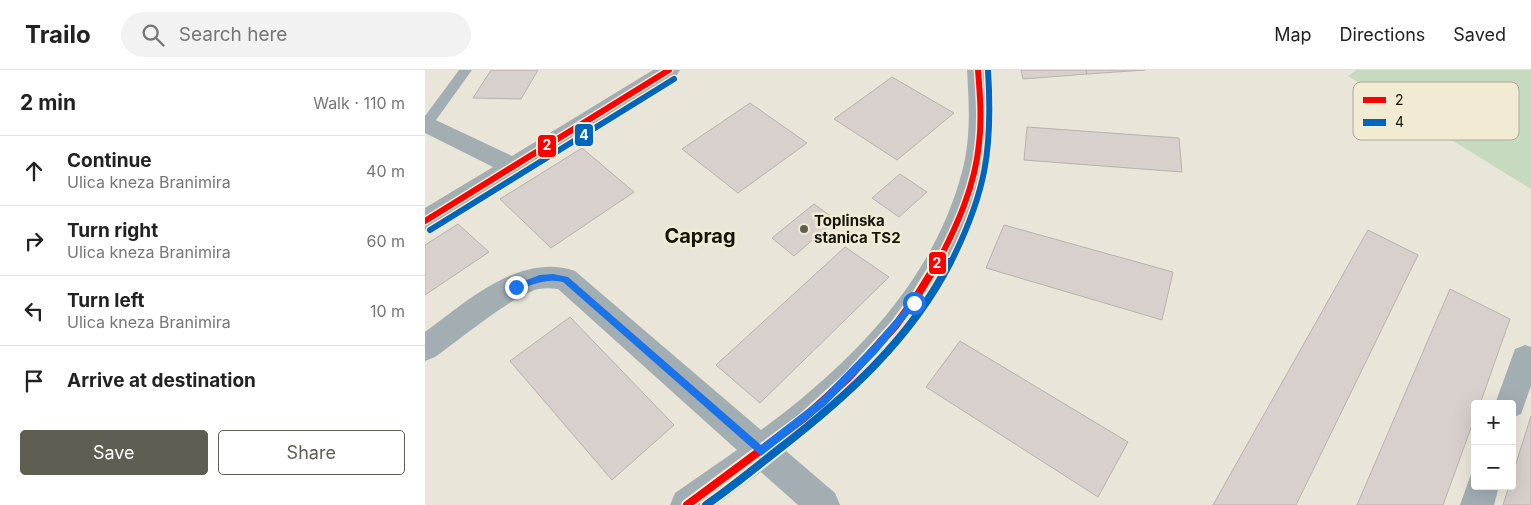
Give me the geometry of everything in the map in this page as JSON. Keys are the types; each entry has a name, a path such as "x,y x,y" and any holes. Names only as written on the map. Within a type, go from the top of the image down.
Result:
{"street":[{"path":"425,221 669,70"},
{"path":"687,505 761,451 822,403 874,350 914,303 941,261 964,212 975,175 982,116 978,70"},
{"path":"425,123 513,167"},
{"path":"425,348 487,305 527,281 553,277 565,280 823,505"},
{"path":"1511,400 1525,358"},
{"path":"1477,505 1482,490"}],"lane":[{"path":"425,123 466,70"}],"green space":[{"path":"1357,70 1531,70 1531,189 1452,140 1519,140 1519,82 1358,82 1348,76"}],"building":[{"path":"491,70 538,70 521,99 473,98"},
{"path":"1021,70 1086,70 1087,74 1023,79"},
{"path":"1086,70 1145,70 1087,74"},
{"path":"892,77 954,113 897,160 834,119"},
{"path":"750,103 807,143 738,193 682,149"},
{"path":"1027,127 1179,138 1182,172 1024,160"},
{"path":"582,148 634,192 551,248 500,199"},
{"path":"900,174 927,192 899,217 872,198"},
{"name":"Toplinska stanica TS2","path":"814,204 836,220 794,256 772,238"},
{"path":"458,224 489,252 425,295 425,245"},
{"path":"1004,225 1173,272 1162,320 986,268"},
{"path":"1368,230 1418,255 1296,505 1213,505"},
{"path":"845,247 889,277 760,403 716,365"},
{"path":"1450,289 1510,319 1481,400 1471,400 1471,428 1443,505 1357,505"},
{"path":"570,317 674,425 612,480 510,361"},
{"path":"960,341 1128,442 1098,497 926,387"},
{"path":"1531,416 1531,505 1503,505 1508,490 1516,490 1516,463"}],"transit line":[{"name":"2","path":"425,221 669,70"},
{"name":"2","path":"687,505 730,475 823,402 873,352 917,296 936,266 952,235 965,202 975,168 980,132 978,70"},
{"name":"4","path":"706,505 829,410 880,359 927,301 963,237 977,203 988,156 990,131 988,70"},
{"name":"4","path":"430,230 674,79"}],"place":[{"name":"Toplinska stanica TS2","path":"804,229"}],"district":[{"name":"Caprag","path":"700,236"}],"route":[{"path":"516,287 527,281 540,278 553,277 565,280 761,451 822,403 874,350 914,303"}]}
